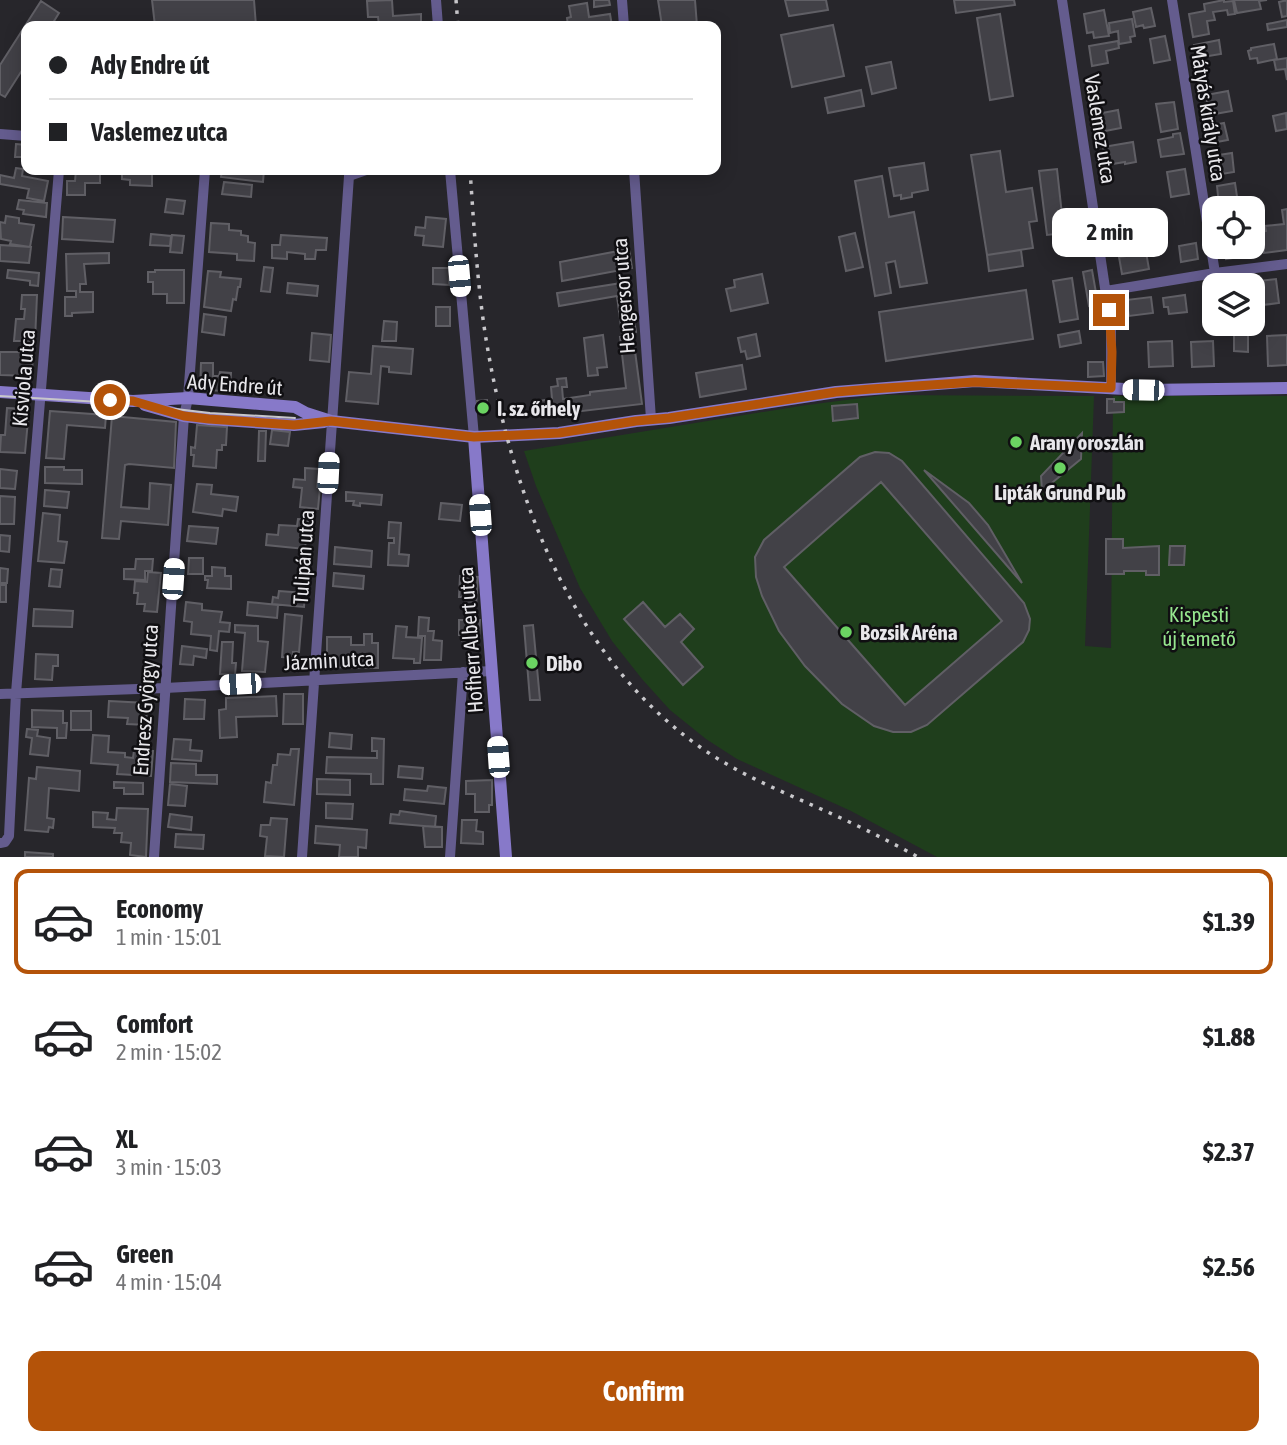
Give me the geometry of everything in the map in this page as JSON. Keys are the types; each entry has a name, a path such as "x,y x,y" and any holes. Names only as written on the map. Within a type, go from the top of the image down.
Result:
{"street":[{"path":"436,0 438,21"},
{"path":"622,0 624,21"},
{"name":"Vaslemez utca","path":"1062,0 1111,328 1111,388"},
{"name":"Mátyás király utca","path":"1171,0 1215,273"},
{"path":"0,134 21,136"},
{"name":"Kisviola utca","path":"4,841 10,825 16,693 59,175"},
{"name":"Endresz György utca","path":"154,857 184,416 188,398 205,175"},
{"name":"Tulipán utca","path":"302,857 346,175"},
{"name":"Hofherr Albert utca","path":"450,175 474,437 506,857"},
{"name":"Hengersor utca","path":"634,175 651,419"},
{"path":"1222,273 1287,264"},
{"path":"1106,291 1202,276"},
{"name":"Ady Endre út","path":"0,392 133,401 188,398 295,407 331,421 474,437 559,433 836,392 975,382 1156,390 1287,388"},
{"name":"Ady Endre út","path":"133,401 184,416 209,419 294,425 331,421"},
{"name":"Jázmin utca","path":"0,694 492,671"},
{"path":"450,857 463,672"}],"green space":[{"name":"Bozsik Aréna","path":"884,395 1094,396 1085,646 1111,648 1113,396 1287,396 1287,857 937,857 851,811 737,759 706,739 670,710 642,679 612,641 580,588 536,486 524,451"}],"building":[{"path":"152,0 254,0 256,21 154,21"},
{"path":"392,0 393,16 421,14 421,21 378,21 378,17 368,17 367,1"},
{"path":"594,0 609,0 610,5 594,7"},
{"path":"658,0 695,0 697,21 661,21"},
{"path":"785,0 826,0 828,10 789,16"},
{"path":"954,0 1014,0 1015,5 956,13"},
{"path":"1234,0 1267,0 1259,1 1261,9 1237,13"},
{"path":"1287,0 1287,16 1282,17 1279,2"},
{"path":"41,1 59,13 54,21 28,21"},
{"path":"1233,1 1235,14 1228,15 1227,10 1213,12 1215,20 1207,21 1209,34 1193,37 1189,14 1205,11 1204,4"},
{"path":"587,3 589,17 610,14 611,21 567,21 567,18 571,17 569,6"},
{"path":"1151,8 1155,26 1136,27 1133,12"},
{"path":"1104,10 1109,36 1094,38 1093,32 1087,33 1084,14"},
{"path":"1000,14 1013,96 990,100 977,18"},
{"path":"1132,19 1135,36 1130,37 1131,42 1119,44 1118,31 1110,33 1109,23"},
{"path":"1287,20 1287,27 1268,30 1267,24"},
{"path":"833,25 844,76 792,87 781,35"},
{"path":"21,32 21,72 5,97 0,94 0,65"},
{"path":"1165,36 1170,60 1154,63 1150,39"},
{"path":"1219,40 1221,54 1196,58 1194,45"},
{"path":"1118,41 1119,48 1106,51 1108,63 1092,66 1089,46"},
{"path":"1274,44 1277,59 1258,63 1257,58 1250,59 1248,51 1251,48"},
{"path":"1287,58 1287,80 1285,69 1276,70 1274,60"},
{"path":"891,62 896,88 872,94 866,67"},
{"path":"861,90 864,106 828,113 825,98"},
{"path":"1228,91 1232,111 1209,115 1206,95"},
{"path":"1174,102 1178,129 1161,132 1156,104"},
{"path":"1118,110 1121,128 1100,132 1097,114"},
{"path":"1286,113 1287,129 1276,131 1273,116"},
{"path":"1224,123 1228,140 1211,143 1208,126"},
{"path":"1180,133 1184,154 1161,157 1158,140"},
{"path":"1133,142 1136,162 1106,165 1103,147"},
{"path":"16,144 21,144 21,157 15,157"},
{"path":"1000,151 1006,192 1032,188 1037,221 1029,222 1033,248 987,255 971,155"},
{"path":"1232,153 1234,172 1215,175 1212,156"},
{"path":"924,163 928,190 912,193 912,197 901,199 901,195 894,196 889,168"},
{"path":"16,168 21,169 22,176 48,181 44,201 27,198 29,189 0,184 0,175 14,178"},
{"path":"1057,169 1064,233 1047,235 1039,171"},
{"path":"1185,169 1189,194 1171,197 1167,172"},
{"path":"76,175 100,175 100,183 85,183 85,195 67,195 67,181 75,181"},
{"path":"122,175 152,175 152,186 130,185 130,180 122,179"},
{"path":"221,175 264,175 263,182"},
{"path":"882,176 889,217 914,212 927,283 900,287 895,261 886,263 891,293 875,296 855,181"},
{"path":"224,182 252,185 251,197 222,194"},
{"path":"1235,183 1237,196 1218,196 1217,186"},
{"path":"167,199 185,201 183,214 165,212"},
{"path":"19,200 47,203 46,217 23,214 24,210 17,209"},
{"path":"1287,209 1287,250 1265,253 1265,226 1284,224 1282,210"},
{"path":"1133,211 1140,231 1116,234 1113,214"},
{"path":"6,216 19,218 19,223 34,225 30,247 10,244 11,241 1,239 0,222 5,223"},
{"path":"63,217 115,220 113,242 62,239"},
{"path":"426,217 446,219 443,247 423,245 424,236 415,235 416,227 425,228"},
{"path":"211,223 229,224 229,230 241,231 241,235 248,236 248,242 255,243 254,261 237,260 237,254 209,252"},
{"path":"855,233 863,267 846,271 839,237"},
{"path":"151,234 171,236 170,246 150,245"},
{"path":"172,235 184,236 182,253 170,252"},
{"path":"281,235 327,238 326,250 316,250 315,259 305,259 305,254 287,252 287,259 272,258 272,245 280,245"},
{"path":"1154,239 1156,250 1146,252 1149,269 1122,274 1119,257 1127,256 1126,250 1138,248 1137,242"},
{"path":"1196,243 1198,259 1181,262 1179,246"},
{"path":"0,245 31,247 29,263 0,261"},
{"path":"629,249 632,268 562,281 560,262"},
{"path":"1021,250 1023,266 989,271 987,255"},
{"path":"109,253 109,263 84,264 86,284 80,284 80,292 93,292 93,312 65,316 65,297 76,297 76,291 67,291 66,254"},
{"path":"264,267 273,268 270,292 261,291"},
{"path":"433,268 449,268 449,285 433,284"},
{"path":"8,270 39,273 38,286 30,285 30,281 7,278"},
{"path":"184,270 184,303 167,303 167,294 153,294 153,282 148,282 148,272"},
{"path":"1092,270 1098,304 1089,306 1083,272"},
{"path":"208,271 221,272 220,277 241,279 231,311 204,307"},
{"path":"762,274 768,303 731,311 726,289 735,287 734,280"},
{"path":"1072,278 1078,319 1060,322 1053,281"},
{"path":"1276,279 1279,303 1265,305 1265,280"},
{"path":"628,282 636,332 622,334 617,296 559,306 557,293"},
{"path":"288,283 318,286 317,296 287,293"},
{"path":"1026,290 1033,339 886,361 879,312"},
{"path":"22,295 37,295 35,341 14,341 16,319 24,319 25,309 21,309"},
{"path":"1185,295 1187,312 1169,314 1168,307 1164,307 1163,298"},
{"path":"1151,297 1153,313 1129,316 1126,300"},
{"path":"436,307 450,307 450,326 436,326"},
{"path":"204,314 226,317 224,335 202,332"},
{"path":"384,321 397,322 396,341 382,341"},
{"path":"1079,331 1081,343 1060,347 1058,335"},
{"path":"312,333 331,335 329,362 310,360"},
{"path":"756,334 760,356 747,359 745,351 741,352 738,338"},
{"path":"603,335 607,367 597,368 598,375 588,376 584,338"},
{"path":"1287,335 1287,365 1268,366 1267,336"},
{"path":"633,336 642,404 540,416 538,401 552,399 551,387 558,386 557,379 566,378 567,387 562,387 563,399 590,395 590,392 626,388 620,337"},
{"path":"1234,336 1248,336 1248,352 1234,351"},
{"path":"1172,341 1173,366 1149,367 1148,342"},
{"path":"1213,341 1214,366 1192,367 1191,342"},
{"path":"373,346 413,349 411,374 389,372 389,367 381,366 378,404 346,401 349,372 371,374"},
{"path":"25,349 33,349 32,376 0,375 0,352 25,352"},
{"path":"1088,362 1103,362 1104,376 1088,377"},
{"path":"201,363 213,363 213,376 219,376 220,372 231,373 230,391 200,390"},
{"path":"742,365 746,389 700,397 696,373"},
{"path":"1107,399 1124,402 1124,412 1107,413"},
{"name":"I. sz. őrhely","path":"487,400 488,412 478,413 477,401"},
{"path":"857,404 858,418 833,421 832,406"},
{"path":"7,408 29,409 25,453 0,452 1,435 5,435"},
{"path":"50,411 106,415 105,428 67,425 64,459 46,458"},
{"path":"112,416 176,422 174,468 125,465 121,507 149,509 150,483 171,485 168,525 121,521 119,539 102,538"},
{"path":"197,425 227,427 226,445 222,445 222,450 217,450 216,468 193,466 194,455 191,455 191,447 195,448"},
{"path":"272,430 290,432 288,446 270,444"},
{"path":"259,431 266,431 265,461 258,461"},
{"name":"Lipták Grund Pub","path":"1082,433 1081,459 1042,491 1041,476"},
{"name":"Bozsik Aréna","path":"875,452 889,453 902,461 1024,603 1030,619 1029,630 1023,642 927,725 911,732 893,732 874,726 842,704 805,666 779,631 756,577 755,557 764,540 860,457","holes":["881,482 1002,621 905,705 784,567"]},
{"path":"45,467 82,470 82,484 45,483"},
{"path":"305,468 319,469 318,509 300,507 302,488 293,487 294,479 305,480"},
{"path":"0,469 17,471 15,489 0,488"},
{"path":"924,470 969,503 988,525 1022,583"},
{"path":"197,484 212,485 211,494 238,497 236,511 223,509 222,516 193,512"},
{"path":"45,490 69,492 67,508 44,506"},
{"path":"346,492 382,495 381,505 353,505 354,501 346,501"},
{"path":"0,496 15,497 14,524 0,524"},
{"path":"441,503 462,505 460,521 439,519"},
{"path":"43,513 60,515 58,541 67,542 64,563 38,561"},
{"path":"298,519 308,520 305,549 266,545 267,534 278,535 279,525 297,526"},
{"path":"389,522 401,523 399,554 409,555 408,566 388,565 389,543 394,543 394,538 388,538"},
{"path":"189,526 218,528 216,544 187,541"},
{"path":"0,535 10,536 9,552 0,551"},
{"path":"1106,539 1123,539 1123,548 1159,546 1159,575 1146,575 1146,571 1106,574"},
{"path":"1170,546 1185,546 1184,565 1169,565"},
{"path":"335,547 372,551 371,567 334,564"},
{"path":"189,558 203,558 203,574 188,574"},
{"path":"136,559 153,559 152,571 145,571 145,580 124,579 124,569 135,569"},
{"path":"212,567 225,568 225,576 231,576 231,589 207,588 208,580 205,580 205,576 212,576"},
{"path":"0,568 8,569 7,583 0,583"},
{"path":"51,569 62,570 60,587 49,586"},
{"path":"148,572 161,573 157,612 144,611 145,604 137,604 138,593 134,593 135,581 147,582"},
{"path":"334,573 364,576 363,589 333,586"},
{"path":"460,576 478,577 476,606 465,605 466,597 459,597"},
{"path":"0,585 6,585 6,602 0,602"},
{"path":"279,591 305,593 304,607 272,604 273,597 278,598"},
{"path":"186,602 202,604 202,610 222,612 220,622 230,623 229,632 219,631 217,651 210,650 211,636 191,634 192,622 184,621"},
{"path":"248,602 278,605 277,618 247,615"},
{"path":"643,602 665,627 680,614 694,629 681,642 703,667 683,685 624,619"},
{"path":"34,609 73,611 72,627 33,626"},
{"path":"285,614 302,616 299,652 293,652 293,658 282,657"},
{"path":"419,617 429,618 428,631 434,631 433,640 442,641 441,660 424,660 425,636 418,636"},
{"path":"459,620 480,620 479,641 462,641 462,635 459,635"},
{"path":"235,625 258,626 258,641 268,642 265,672 242,671 245,633 235,632"},
{"name":"Dibo","path":"533,625 540,700 530,700 524,626"},
{"path":"396,626 407,627 406,637 422,638 420,663 414,663 414,659 393,658"},
{"path":"364,634 372,634 372,643 378,643 378,668 327,667 327,637 351,637 351,645 364,645"},
{"path":"222,642 233,642 232,663 236,663 235,675 220,674"},
{"path":"182,646 207,649 206,658 194,656 193,665 180,664"},
{"path":"36,654 58,655 58,666 53,666 52,680 35,679"},
{"path":"284,694 303,694 303,724 283,724"},
{"path":"276,696 277,716 236,717 237,737 220,738 219,710 226,709 226,698"},
{"path":"185,699 205,700 204,719 184,719"},
{"path":"109,701 147,703 146,725 127,724 128,718 108,717"},
{"path":"32,710 63,711 63,723 67,723 66,738 57,738 57,728 32,727"},
{"path":"71,711 91,711 91,730 71,730"},
{"path":"27,729 38,730 37,736 50,738 48,756 30,754 32,738 26,737"},
{"path":"330,733 352,735 351,749 329,747"},
{"path":"93,735 109,736 108,752 125,753 125,757 133,758 134,750 153,751 151,776 117,774 118,765 91,763"},
{"path":"372,738 384,739 383,784 371,784 371,774 326,773 327,757 377,758 377,751 372,751"},
{"path":"174,739 191,740 190,750 202,751 201,761 172,759"},
{"path":"291,749 299,749 294,805 264,802 266,782 271,783 273,765 277,765 278,754 290,755"},
{"path":"171,763 196,764 196,775 217,775 217,784 170,782"},
{"path":"399,766 423,768 422,779 398,777"},
{"path":"37,767 80,771 79,791 49,788 47,818 54,819 53,828 49,827 48,832 25,830 29,778 36,779"},
{"path":"317,779 350,780 350,795 317,794"},
{"path":"492,780 492,805 489,805 489,812 475,812 475,794 466,794 466,781"},
{"path":"114,782 143,783 143,794 124,794 124,788 114,788"},
{"path":"170,784 187,786 185,806 168,805"},
{"path":"428,786 446,788 444,804 404,800 405,789 427,791"},
{"path":"326,803 353,804 352,819 326,818"},
{"path":"117,808 148,809 146,857 130,855 131,843 121,842 122,833 114,833 115,828 93,827 93,812 108,813 107,819 116,820"},
{"path":"400,811 436,816 435,827 390,823 391,814 399,815"},
{"path":"170,814 192,817 191,830 168,827"},
{"path":"271,818 287,819 284,857 265,856 267,837 260,836 261,825 270,825"},
{"path":"462,820 477,820 476,831 483,832 483,844 461,843"},
{"path":"316,826 367,830 366,848 358,847 358,857 339,857 340,845 315,843"},
{"path":"423,826 442,827 442,847 425,847"},
{"path":"176,834 204,835 203,849 175,847"},
{"path":"25,852 53,854 53,857 25,857"}],"tram line":[{"path":"0,396 295,418"}],"railway":[{"path":"456,0 458,21"},
{"path":"470,175 480,297 497,396 530,510 553,565 581,617 615,666 654,709 714,757 918,857"}],"place":[{"name":"I. sz. őrhely","path":"483,408"},
{"name":"Arany oroszlán","path":"1016,442"},
{"name":"Lipták Grund Pub","path":"1060,468"},
{"name":"Bozsik Aréna","path":"846,632"},
{"name":"Dibo","path":"532,663"}],"route":[{"path":"110,400 133,401 184,416 209,419 294,425 331,421 474,437 559,433 871,389 975,382 1111,388 1109,310"}],"park label":[{"name":"Kispesti új temető","path":"1199,626"}]}
